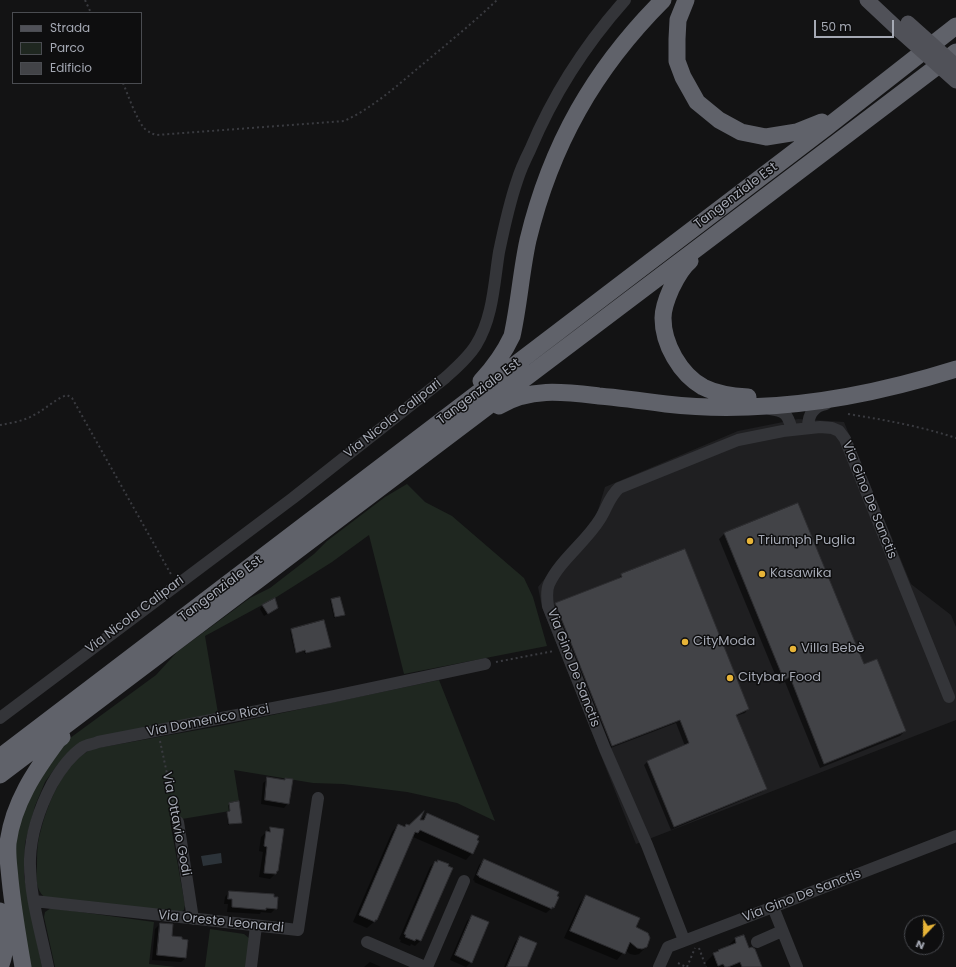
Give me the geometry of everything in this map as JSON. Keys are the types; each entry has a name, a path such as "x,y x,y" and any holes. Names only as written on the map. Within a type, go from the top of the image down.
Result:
{"highway":[{"path":"389,461 399,447 472,390 496,365 506,349 512,336 530,235 537,207 553,162 572,122 602,72 628,38 664,0"},
{"path":"686,0 678,20 677,61 683,77 697,102 719,120 740,132 766,137 798,132 817,125 942,31 956,25"},
{"name":"Tangenziale Est","path":"0,758 827,127 956,25"},
{"name":"Tangenziale Est","path":"0,775 956,52"},
{"path":"736,219 726,233 687,264 677,278 667,299 663,317 665,335 671,353 685,372 703,387 727,396 756,397 819,391 883,379 956,360"},
{"path":"403,470 414,468 501,405 514,399 542,392 563,391 668,404 748,407 799,403 870,392 918,381 956,369"},
{"path":"23,967 11,893 8,860 8,843 17,809 34,772 58,740 136,679 145,665"},
{"path":"0,911 6,934 5,949 0,967"}],"main road":[{"path":"867,0 956,66"},
{"path":"881,0 904,27 956,81"}],"street":[{"name":"Via Nicola Calipari","path":"0,718 292,498 445,378 464,361 476,346 489,315 508,212 517,180 533,142 550,106 571,70 604,24 625,0"},
{"path":"808,428 810,414 815,408 821,405 845,401 853,395"},
{"path":"748,407 755,410 770,409 785,413 792,430"},
{"name":"Via Gino De Sanctis","path":"949,697 845,439 839,431 832,428 820,427 792,430 738,440 619,488 612,494 601,518 555,574 548,586 548,606 605,749 647,845 684,940 956,836"},
{"name":"Via Domenico Ricci","path":"48,967 34,901 30,860 32,839 39,814 57,774 70,759 84,747 98,742 330,697 485,664"},
{"name":"Via Oreste Leonardi","path":"34,901 298,930 318,798"},
{"name":"Via Ottavio Godi","path":"178,822 193,919"},
{"path":"367,942 420,966 464,881"},
{"path":"773,907 797,967"},
{"path":"251,967 256,926"},
{"path":"757,942 782,931"},
{"path":"659,967 668,947 684,940"}],"path":[{"path":"85,0 91,12"},
{"path":"123,84 140,123 145,129 157,135 344,121 356,116 395,87 482,15 497,0"},
{"path":"0,424 16,422 33,416 60,397 67,395 72,398 176,584"},
{"path":"848,414 902,423 956,438"},
{"path":"485,664 565,649"},
{"name":"Via Ottavio Godi","path":"157,730 178,822"},
{"path":"678,963 687,967 697,944 706,967"}],"shaded area":[{"path":"798,419 844,422 911,584 951,615 956,627 956,720 636,844 542,607 538,587 595,520 605,487 738,431"},
{"path":"221,853 222,863 203,866 201,856"}],"green space":[{"path":"407,484 425,502 452,516 524,578 533,597 547,646 404,674 369,535 332,562 275,598 205,636 218,713 106,736 58,764 45,782 35,806 25,843 24,876 42,967 30,967 15,870 15,838 23,806 66,741 156,675 177,652 250,598 270,588 314,554 327,541 385,497"},
{"path":"439,680 495,821 457,803 407,792 343,784 313,783 234,770 239,801 229,803 230,811 170,821 185,905 184,910 180,913 44,897 41,894 36,878 38,846 45,817 63,777 81,756 92,749 220,726"},
{"path":"51,908 154,922 149,964 176,967 55,967 44,917 45,912"},
{"path":"210,929 244,934 249,938 247,967 205,967"}],"building":[{"path":"798,503 864,664 877,659 906,731 824,764 790,677 784,680 724,533"},
{"path":"685,549 749,709 736,715 767,789 674,827 647,761 689,743 680,720 612,746 555,603 622,577 621,574"},
{"path":"340,597 345,615 335,617 331,599"},
{"path":"275,598 278,608 268,614 262,605"},
{"path":"324,620 331,647 306,653 305,650 296,653 291,629"},
{"path":"267,777 285,780 285,778 293,779 289,804 265,800"},
{"path":"239,801 242,823 229,824 227,812 230,811 229,803"},
{"path":"424,811 420,820 424,820 427,813 479,836 477,840 479,841 473,854 420,830 418,833 415,832 377,920 375,920 375,922 359,915 398,824 405,827 406,824 409,825"},
{"path":"270,827 284,829 278,871 276,874 264,873 267,847 264,846 266,831 270,832"},
{"path":"484,859 559,892 557,896 559,897 554,908 552,907 552,909 479,877 477,875"},
{"path":"438,860 449,864 448,866 453,868 421,941 416,939 415,941 405,937 406,935 404,934 435,861 437,862"},
{"path":"229,891 274,894 274,897 278,897 277,909 266,908 266,910 232,907 232,899 228,899"},
{"path":"586,895 640,918 636,927 648,933 650,938 647,947 642,949 637,948 630,942 625,954 570,931"},
{"path":"472,915 489,922 472,963 455,955"},
{"path":"160,923 173,924 172,936 182,937 182,939 188,940 186,958 157,955"},
{"path":"744,935 749,948 752,947 755,949 762,967 742,967 740,962 728,967 725,967 723,964 718,966 713,953 736,943 735,938"},
{"path":"520,936 537,943 527,967 507,967"}],"place":[{"name":"Triumph Puglia","path":"750,541"},
{"name":"Kasawika","path":"762,574"},
{"name":"CityModa","path":"685,642"},
{"name":"Villa Bebè","path":"793,649"},
{"name":"Citybar Food","path":"730,678"}]}
